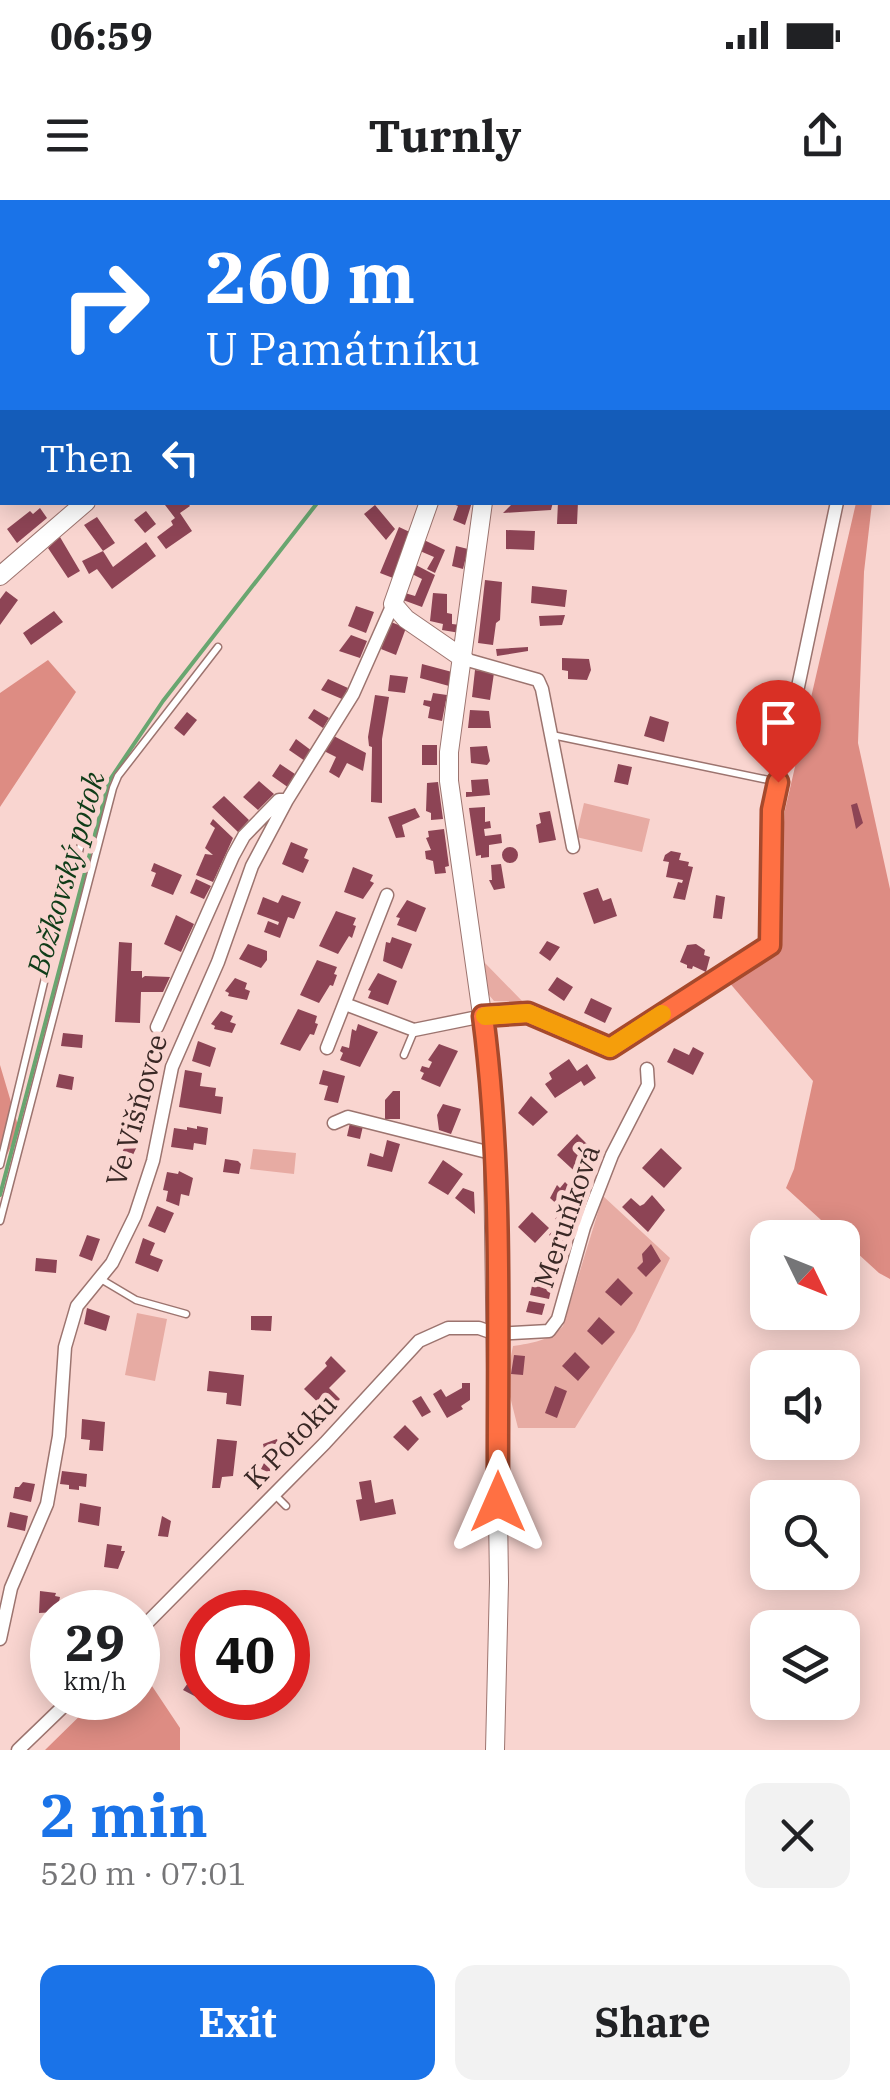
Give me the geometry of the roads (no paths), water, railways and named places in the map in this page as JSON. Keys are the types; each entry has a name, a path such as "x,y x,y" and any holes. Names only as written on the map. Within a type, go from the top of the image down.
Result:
{"street":[{"path":"0,576 83,505"},
{"name":"Ve Višňovce","path":"0,1639 5,1586 46,1504 59,1436 65,1347 77,1306 112,1263 134,1216 153,1161 179,1046 210,983 252,866 353,694 394,604 428,505"},
{"path":"482,505 451,738 450,781 492,1085 499,1582 495,1750"},
{"path":"345,1004 414,1030 483,1016 528,1013 610,1048 770,945 772,810 836,505"},
{"path":"394,604 406,619 464,658 533,676 542,689 573,847"},
{"path":"157,1027 238,846 279,800 288,800"},
{"path":"328,1048 387,895"},
{"name":"Meruňková","path":"496,1334 548,1331 558,1318 584,1227 612,1155 648,1085 647,1068"},
{"path":"334,1122 348,1117 495,1154"},
{"name":"K Potoku","path":"160,1610 419,1341 448,1328 479,1328 496,1334"},
{"path":"18,1750 49,1720"}],"lane":[{"path":"0,1221 112,788 218,648"},
{"path":"551,735 778,782"},
{"path":"0,1166 52,950 98,784"},
{"path":"404,1055 414,1030"},
{"path":"98,1278 136,1300 186,1314"},
{"path":"274,1494 286,1506"}],"waterway":[{"name":"Božkovský potok","path":"0,1195 109,781 163,701 316,505"}]}
